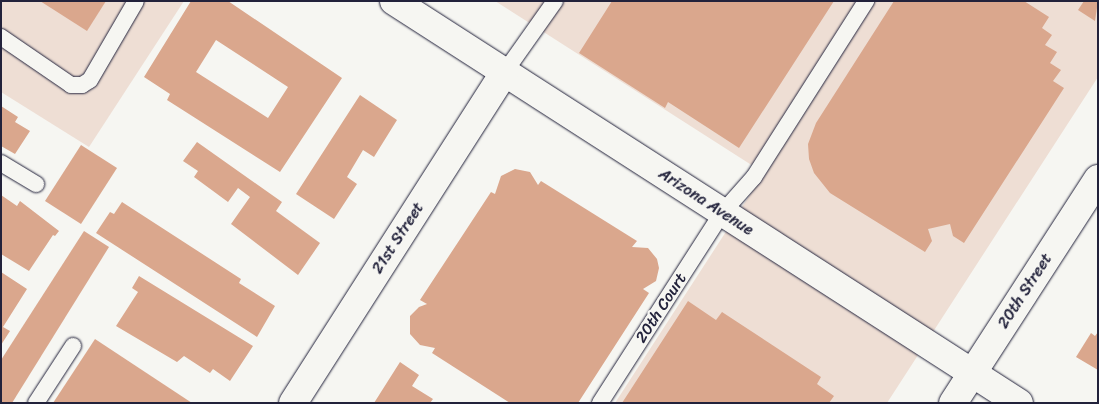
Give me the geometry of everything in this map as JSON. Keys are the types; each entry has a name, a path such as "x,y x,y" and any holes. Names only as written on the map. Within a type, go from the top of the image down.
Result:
{"street":[{"name":"Arizona Avenue","path":"394,1 1019,403"},
{"name":"21st Street","path":"292,403 504,73"},
{"name":"20th Street","path":"953,403 1098,179"}],"lane":[{"path":"1,36 71,84 82,85 90,80 136,1"},
{"path":"504,73 555,1"},
{"name":"20th Court","path":"600,403 722,213 754,177 866,1"},
{"path":"1,163 36,184"},
{"path":"36,403 73,346"}],"shaded area":[{"path":"1,1 184,1 89,147 1,92"},
{"path":"495,1 1098,1 1098,77 887,403 615,403 764,173"}],"building":[{"path":"40,1 106,1 87,31"},
{"path":"191,1 228,1 342,78 280,172 167,100 170,94 144,77","holes":["216,40 288,87 268,118 196,72"]},
{"path":"612,1 834,1 739,148 668,102 665,108 579,53"},
{"path":"894,1 1024,1 1049,17 1042,28 1052,35 1045,45 1057,52 1050,63 1061,70 1053,81 1064,88 964,243 953,236 950,224 928,229 932,241 925,252 830,193 814,173 809,159 808,144 816,123"},
{"path":"1084,1 1098,1 1095,21 1078,10"},
{"path":"360,95 397,120 374,157 363,150 347,177 357,184 334,219 296,194"},
{"path":"1,106 18,117 15,122 30,131 15,154 1,146"},
{"path":"197,142 282,202 276,211 320,243 298,275 231,224 250,197 238,188 228,202 194,177 198,171 183,161"},
{"path":"81,145 117,168 81,224 45,201"},
{"path":"515,169 530,172 538,185 541,181 637,241 632,247 648,248 657,259 659,268 656,281 643,289 649,293 578,403 510,403 432,353 435,348 420,345 410,334 410,316 419,307 427,304 420,300 491,192 495,194 501,176"},
{"path":"1,195 17,206 20,201 59,231 55,236 53,235 29,271 1,254"},
{"path":"122,202 241,279 239,283 275,306 257,337 96,233 110,212 114,214"},
{"path":"84,231 109,247 12,403 1,403 1,360"},
{"path":"1,272 27,289 3,327 10,331 1,345"},
{"path":"139,276 253,346 230,381 213,369 210,373 184,356 177,362 116,326 138,292 132,288"},
{"path":"688,301 716,320 722,312 821,377 817,384 834,396 829,403 622,403"},
{"path":"1098,332 1098,370 1076,357 1091,333 1095,336"},
{"path":"95,339 192,403 53,403"},
{"path":"400,362 419,375 412,386 433,399 430,403 374,403"}]}
